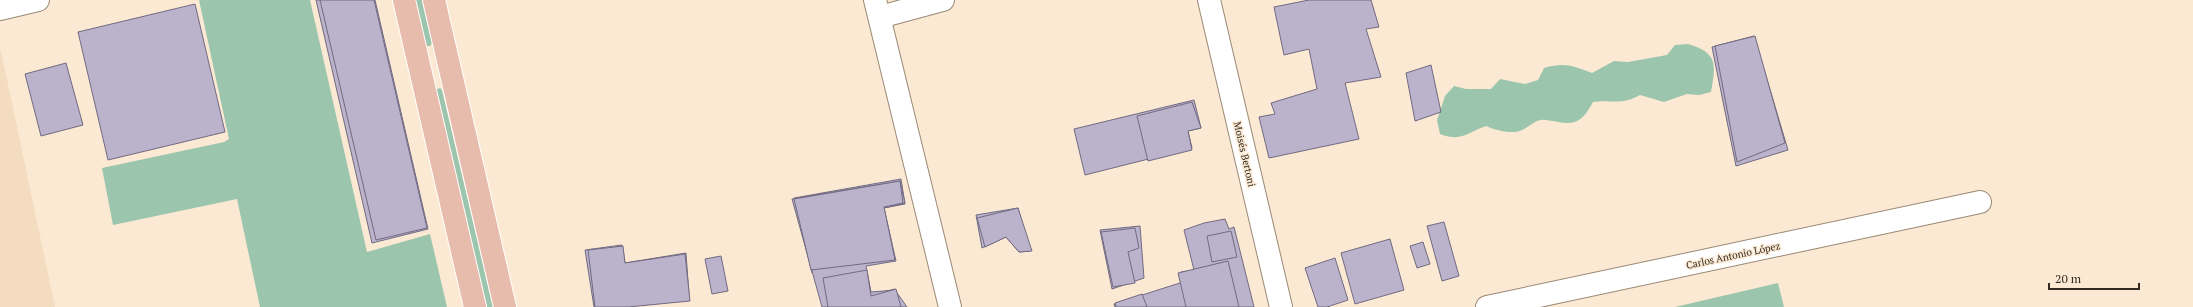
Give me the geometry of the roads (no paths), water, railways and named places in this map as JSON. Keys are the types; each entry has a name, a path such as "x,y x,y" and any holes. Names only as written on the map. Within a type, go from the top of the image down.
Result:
{"main road":[{"path":"404,0 475,307"},
{"path":"434,0 505,307"},
{"path":"430,112 458,104"}],"street":[{"path":"0,9 38,0"},
{"path":"943,0 878,8 950,307"},
{"name":"Moisés Bertoni","path":"1209,0 1281,307"},
{"name":"Carlos Antonio López","path":"1487,307 1980,202"}]}
